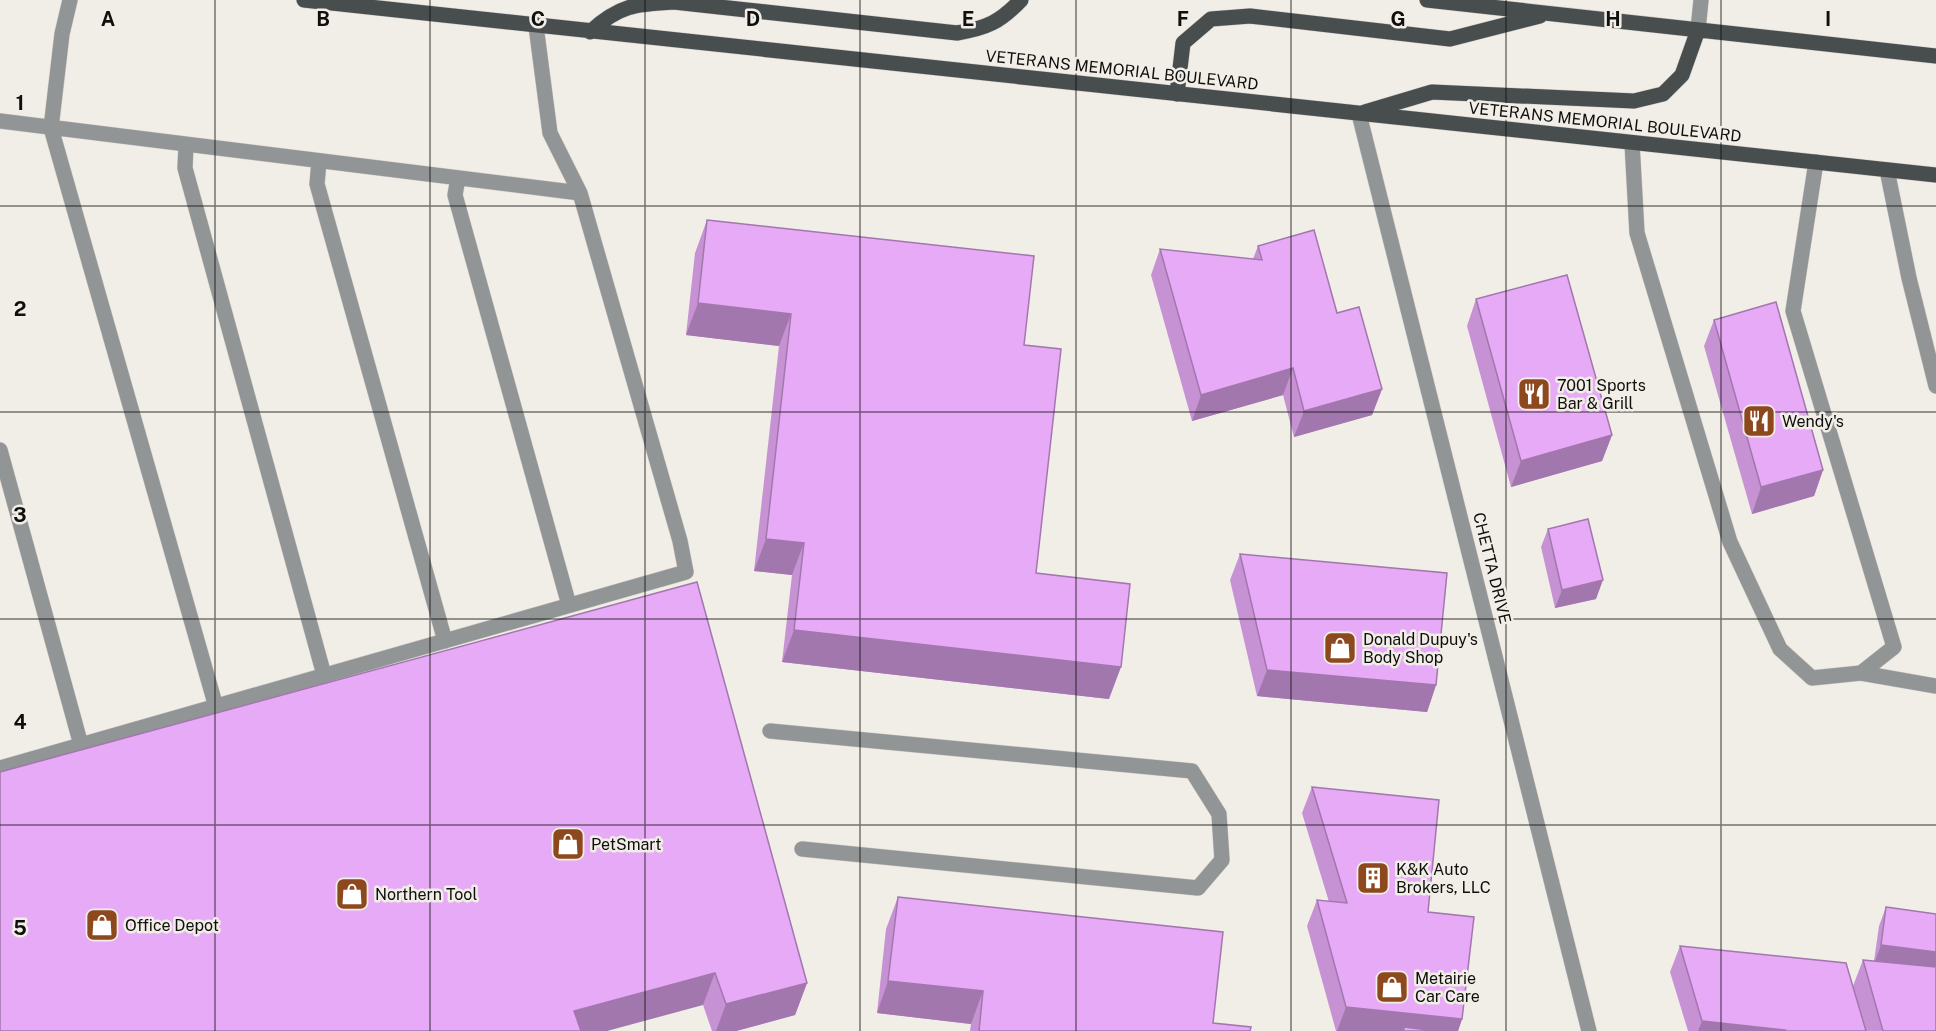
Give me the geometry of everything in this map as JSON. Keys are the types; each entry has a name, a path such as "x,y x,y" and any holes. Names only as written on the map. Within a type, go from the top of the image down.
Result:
{"main road":[{"name":"VETERANS MEMORIAL BOULEVARD","path":"304,0 1936,175"},
{"path":"590,32 609,14 636,4 674,2 957,33 980,29 1003,19 1021,0"},
{"path":"1427,0 1936,56"},
{"path":"1177,94 1183,43 1211,20 1250,16 1450,39 1549,14"},
{"path":"1359,114 1432,92 1634,101 1644,99 1663,94 1682,75 1698,30"}],"street":[{"path":"70,0 62,34 51,128 216,707"},
{"path":"1698,30 1701,0"},
{"path":"0,768 686,572 677,529 580,193 550,133 536,26"},
{"name":"CHETTA DRIVE","path":"1359,114 1589,1031"},
{"path":"0,121 580,193"},
{"path":"1632,142 1637,233 1730,542 1780,649 1812,678 1861,673 1936,686"},
{"path":"186,145 185,168 324,675"},
{"path":"320,161 317,184 445,641"},
{"path":"1816,162 1793,311 1894,647 1861,673"},
{"path":"1887,170 1909,278 1936,386"},
{"path":"458,178 455,195 569,606"},
{"path":"0,450 81,745"},
{"path":"770,731 1192,771 1219,814 1222,860 1198,888 802,849"}],"building":[{"path":"707,220 1034,256 1024,345 1061,349 1036,573 1130,584 1121,667 794,630 804,543 766,539 791,314 698,303"},
{"path":"1314,230 1337,313 1359,307 1382,389 1304,411 1293,368 1201,395 1160,249 1262,260 1258,246"},
{"name":"7001 Sports Bar & Grill","path":"1567,275 1612,435 1521,461 1476,299"},
{"name":"Wendy's","path":"1776,302 1823,470 1761,487 1714,320"},
{"path":"1588,519 1603,580 1562,590 1548,529"},
{"name":"Donald Dupuy's Body Shop","path":"1240,554 1447,573 1436,685 1267,670"},
{"path":"697,582 807,983 726,1004 715,973 574,1011 581,1031 0,1031 0,772"},
{"path":"1312,787 1439,800 1428,912 1474,917 1462,1019 1346,1007 1317,900 1347,903"},
{"path":"898,897 1223,932 1213,1023 1251,1027 1250,1031 979,1031 983,991 888,981"},
{"path":"1886,907 1936,914 1936,952 1881,945"},
{"path":"1680,946 1846,963 1866,1031 1784,1031 1702,1021"},
{"path":"1863,960 1936,967 1936,1031 1883,1031"},
{"path":"1404,1027 1436,1031 1404,1031"}],"place":[{"name":"7001 Sports Bar & Grill","path":"1534,394"},
{"name":"Wendy's","path":"1759,421"},
{"name":"Donald Dupuy's Body Shop","path":"1340,648"},
{"name":"PetSmart","path":"568,844"},
{"name":"K&K Auto Brokers, LLC","path":"1373,878"},
{"name":"Northern Tool","path":"352,894"},
{"name":"Office Depot","path":"102,925"},
{"name":"Metairie Car Care","path":"1392,987"}]}
